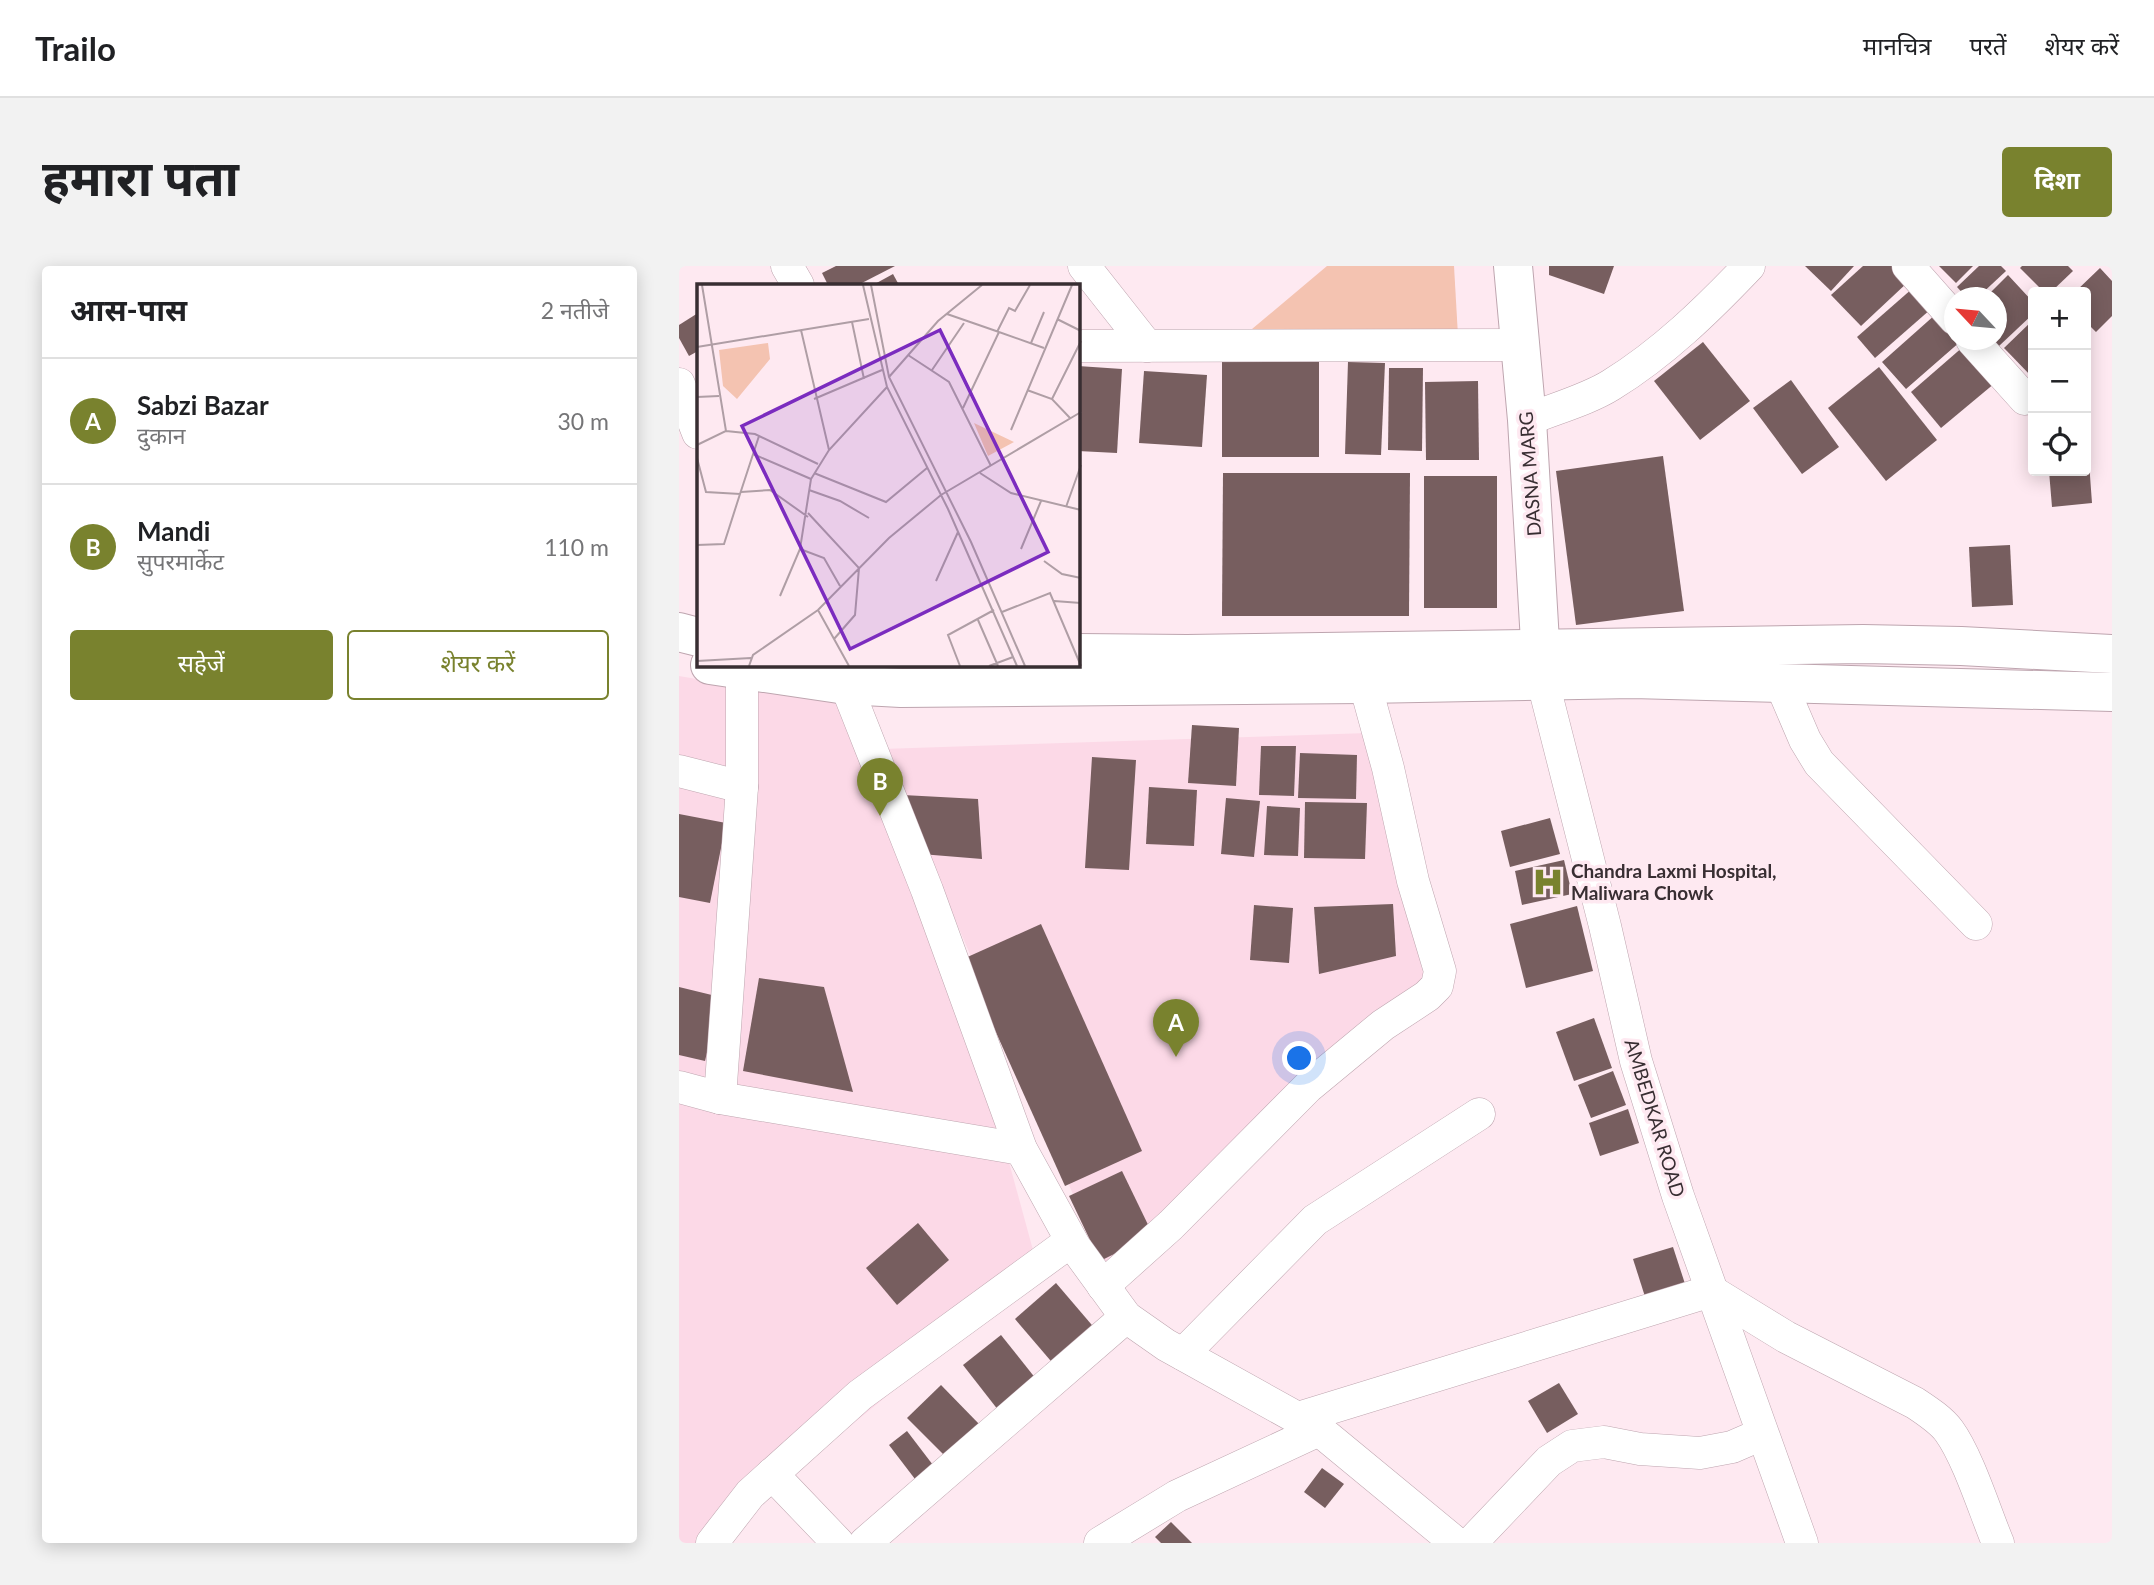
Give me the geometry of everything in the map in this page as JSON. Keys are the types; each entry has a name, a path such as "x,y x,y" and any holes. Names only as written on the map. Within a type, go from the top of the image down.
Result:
{"street":[{"path":"787,266 797,284"},
{"path":"1084,266 1147,346"},
{"name":"DASNA MARG","path":"1513,266 1527,420 1542,666"},
{"path":"1527,420 1609,387 1651,357 1709,308 1749,266"},
{"path":"1908,266 1944,307"},
{"path":"1080,346 1520,345"},
{"path":"1981,350 2025,399"},
{"path":"679,384 697,430"},
{"path":"679,632 697,637"},
{"path":"720,1098 742,787 726,667 846,685 901,688 1365,684 1542,666 1863,644 2112,654"},
{"path":"1080,653 1542,666 1633,679 2112,692"},
{"path":"679,660 697,663"},
{"name":"AMBEDKAR ROAD","path":"1542,666 1636,1061 1678,1196 1802,1543"},
{"path":"1103,1286 1171,1225 1308,1087 1383,1025 1427,996 1437,986 1440,971 1413,881 1388,768 1365,684"},
{"path":"1781,684 1805,740 1819,763 1976,925"},
{"path":"846,685 918,866 1021,1149 1071,1241 1126,1317 1183,1354 1308,1424 1456,1543"},
{"path":"679,771 742,787"},
{"path":"679,1087 720,1098 1021,1149"},
{"path":"1183,1354 1315,1220 1479,1114"},
{"path":"712,1543 750,1494 860,1395 1071,1241"},
{"path":"1100,1543 1177,1496 1308,1424 1711,1291 1786,1337 1933,1415 1949,1431 1963,1457 1998,1543"},
{"path":"865,1543 1126,1317"},
{"path":"1471,1543 1549,1461 1572,1446 1604,1442 1640,1449 1700,1453 1732,1447 1762,1434"},
{"path":"772,1474 838,1543"}],"shaded area":[{"path":"1327,266 1454,266 1458,336 1252,329"},
{"path":"679,676 843,704 998,1122 1039,1272 801,1466 724,1543 679,1543"},
{"path":"1368,733 1425,982 1105,1269 882,749"}],"building":[{"path":"836,266 895,266 860,284 828,284 822,273"},
{"path":"1549,266 1614,266 1604,294 1549,275"},
{"path":"1805,266 1854,266 1831,291"},
{"path":"1863,266 1893,266 1908,282 1861,326 1831,295"},
{"path":"1939,266 1973,266 1956,283"},
{"path":"1979,266 2001,266 2006,271 1989,287 1957,287"},
{"path":"2068,266 2073,271 2056,287 2039,287 2020,268"},
{"path":"2100,268 2112,281 2112,316 2096,332 2091,327 2091,287 2080,287"},
{"path":"893,274 898,284 875,284"},
{"path":"2008,275 2028,297 2028,319 2007,338 2007,287 1996,287"},
{"path":"1913,288 1931,309 1875,358 1857,337"},
{"path":"697,314 697,352 689,356 679,338 679,325"},
{"path":"1936,314 1944,322 1944,350 1951,350 1906,389 1882,362"},
{"path":"2028,325 2028,373 2006,350 2007,345"},
{"path":"1703,342 1750,401 1700,440 1654,381"},
{"path":"1959,350 1967,350 1995,383 1941,428 1911,392"},
{"path":"1222,358 1319,358 1319,457 1222,457"},
{"path":"1348,362 1385,363 1381,455 1345,454"},
{"path":"1080,366 1122,369 1117,453 1080,451"},
{"path":"1879,367 1937,440 1886,481 1828,408"},
{"path":"1389,368 1423,368 1422,451 1388,450"},
{"path":"1144,371 1207,375 1202,447 1139,443"},
{"path":"1791,380 1839,447 1802,474 1753,408"},
{"path":"1478,381 1479,460 1426,460 1425,382"},
{"path":"1663,456 1684,611 1576,625 1556,471"},
{"path":"1223,473 1410,473 1409,616 1222,616"},
{"path":"1424,476 1497,476 1497,608 1424,608"},
{"path":"2049,476 2090,476 2092,503 2052,507"},
{"path":"2010,545 2013,605 1972,607 1969,547"},
{"path":"1192,725 1239,728 1236,786 1188,783"},
{"path":"1261,746 1296,746 1294,796 1259,795"},
{"path":"1300,753 1357,755 1356,799 1298,798"},
{"path":"1092,757 1136,760 1129,870 1085,868"},
{"path":"1149,787 1197,790 1194,846 1146,844"},
{"path":"903,795 978,799 982,859 921,854"},
{"path":"1226,798 1260,801 1254,857 1221,854"},
{"path":"1305,802 1367,803 1365,859 1304,858"},
{"path":"1267,806 1300,808 1298,856 1264,855"},
{"path":"679,814 726,823 710,903 679,897"},
{"path":"1550,818 1560,854 1510,867 1501,831"},
{"path":"1564,860 1572,894 1522,905 1515,871"},
{"path":"1393,904 1396,956 1319,974 1314,907"},
{"path":"1254,905 1293,908 1289,963 1250,960"},
{"path":"1577,906 1593,971 1526,988 1510,924"},
{"path":"1041,924 1142,1151 1065,1186 963,959"},
{"path":"759,978 824,987 853,1092 743,1071"},
{"path":"679,987 720,997 705,1061 679,1055"},
{"path":"1594,1018 1612,1068 1574,1081 1556,1032"},
{"path":"1613,1071 1626,1105 1591,1118 1578,1085"},
{"path":"1628,1109 1639,1143 1600,1156 1589,1123"},
{"path":"1122,1171 1153,1235 1100,1261 1069,1196"},
{"path":"918,1223 949,1260 897,1305 866,1268"},
{"path":"1673,1247 1688,1293 1648,1306 1633,1259"},
{"path":"1056,1283 1097,1331 1056,1367 1015,1319"},
{"path":"1001,1335 1040,1384 1002,1415 963,1365"},
{"path":"1559,1383 1578,1414 1547,1433 1528,1401"},
{"path":"941,1385 980,1425 947,1458 907,1418"},
{"path":"907,1431 936,1469 918,1483 889,1445"},
{"path":"1322,1468 1344,1484 1325,1508 1304,1492"},
{"path":"1171,1522 1192,1543 1161,1543 1155,1537"}],"place":[{"name":"Mandi","path":"880,816"},
{"name":"Chandra Laxmi Hospital, Maliwara Chowk","path":"1548,882"},
{"name":"Sabzi Bazar","path":"1176,1057"}]}
